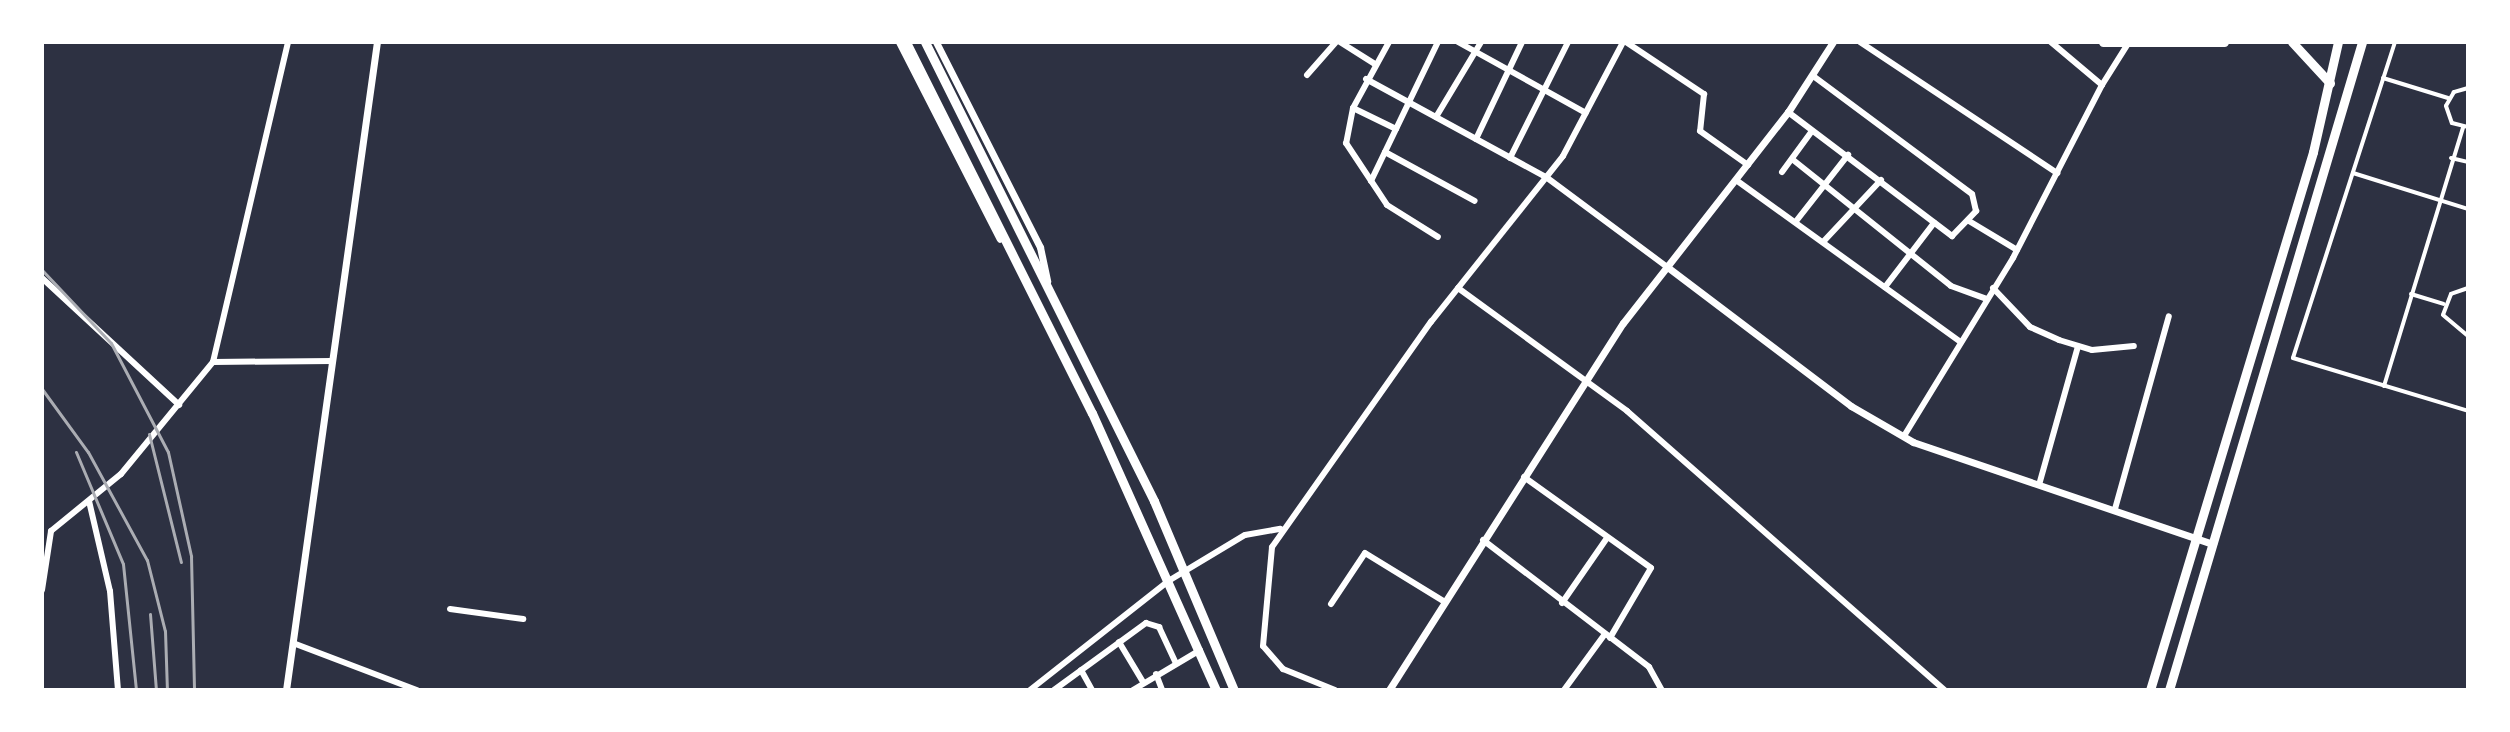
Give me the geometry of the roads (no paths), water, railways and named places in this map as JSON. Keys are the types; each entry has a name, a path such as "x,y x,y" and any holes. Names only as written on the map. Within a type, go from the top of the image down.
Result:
{"main road":[{"path":"906,42 1030,289 1170,580 1216,690"},
{"path":"925,42 1046,280 1184,571 1234,690"},
{"path":"2103,42 2224,42"},
{"path":"2292,42 2314,57 2332,86"},
{"path":"2150,690 2332,86 2338,42"},
{"path":"2169,690 2362,42"}],"street":[{"path":"42,590 51,531 89,501 179,405 213,362 288,42"},
{"path":"286,690 377,42"},
{"path":"899,42 1030,289"},
{"path":"936,42 1040,247 1046,280"},
{"path":"1307,75 1338,42 1375,64"},
{"path":"1389,42 1366,79 1353,108 1346,143 1387,205 1438,237"},
{"path":"1371,181 1438,42"},
{"path":"1458,42 1586,113"},
{"path":"1436,117 1481,42"},
{"path":"1476,139 1522,42"},
{"path":"1510,158 1568,42"},
{"path":"1335,690 1283,669 1263,646 1268,564 1280,529 1458,288 1546,177 1625,42 1704,94 1700,131 1748,165"},
{"path":"1389,690 1586,378 1666,266 1788,112 1833,42"},
{"path":"1860,42 2057,173"},
{"path":"2051,42 2102,85"},
{"path":"2395,42 2293,358 2468,411"},
{"path":"1904,436 2017,250 2102,85 2129,43"},
{"path":"1788,112 1952,236 1976,211 1972,194 1813,76"},
{"path":"2383,78 2448,98 2468,88"},
{"path":"1366,79 1546,177 1840,398 1904,436 2213,544"},
{"path":"2384,386 2438,199 2451,158 2466,127 2448,116 2448,98"},
{"path":"1353,108 1396,129"},
{"path":"1782,172 1812,131"},
{"path":"1385,152 1475,201"},
{"path":"1797,220 1848,155"},
{"path":"2451,158 2468,162"},
{"path":"1792,159 1825,185 1850,212 1951,286 1986,299"},
{"path":"2353,173 2468,209"},
{"path":"1736,180 1797,220 1959,341"},
{"path":"1823,242 1881,180"},
{"path":"1969,221 2017,250"},
{"path":"1885,287 1934,223"},
{"path":"42,278 179,405"},
{"path":"1458,288 1586,378 1945,690"},
{"path":"1993,288 2030,327 2078,346 2134,346"},
{"path":"2444,304 2468,288"},
{"path":"2411,294 2444,304"},
{"path":"2444,304 2448,323 2468,336"},
{"path":"2115,509 2169,316"},
{"path":"2039,485 2078,346"},
{"path":"213,362 332,361"},
{"path":"1524,477 1651,568 1607,636 1564,690"},
{"path":"89,501 110,591 118,690"},
{"path":"42,523 51,531"},
{"path":"1030,690 1170,580 1245,535 1280,529"},
{"path":"1562,603 1607,538"},
{"path":"1483,540 1649,667 1662,690"},
{"path":"1331,604 1365,553 1445,602"},
{"path":"450,609 523,619"},
{"path":"1054,690 1119,642 1152,624 1176,663"},
{"path":"1119,642 1143,682"},
{"path":"293,643 417,690"},
{"path":"1133,690 1200,650"},
{"path":"1081,670 1092,690"},
{"path":"1156,674 1162,690"}],"railway":[{"path":"42,270 111,343 168,452 191,556 194,690"},
{"path":"42,389 88,452 147,560 165,631 167,690"},
{"path":"149,434 181,562"},
{"path":"76,452 123,564 136,690"},
{"path":"150,614 156,690"}]}
